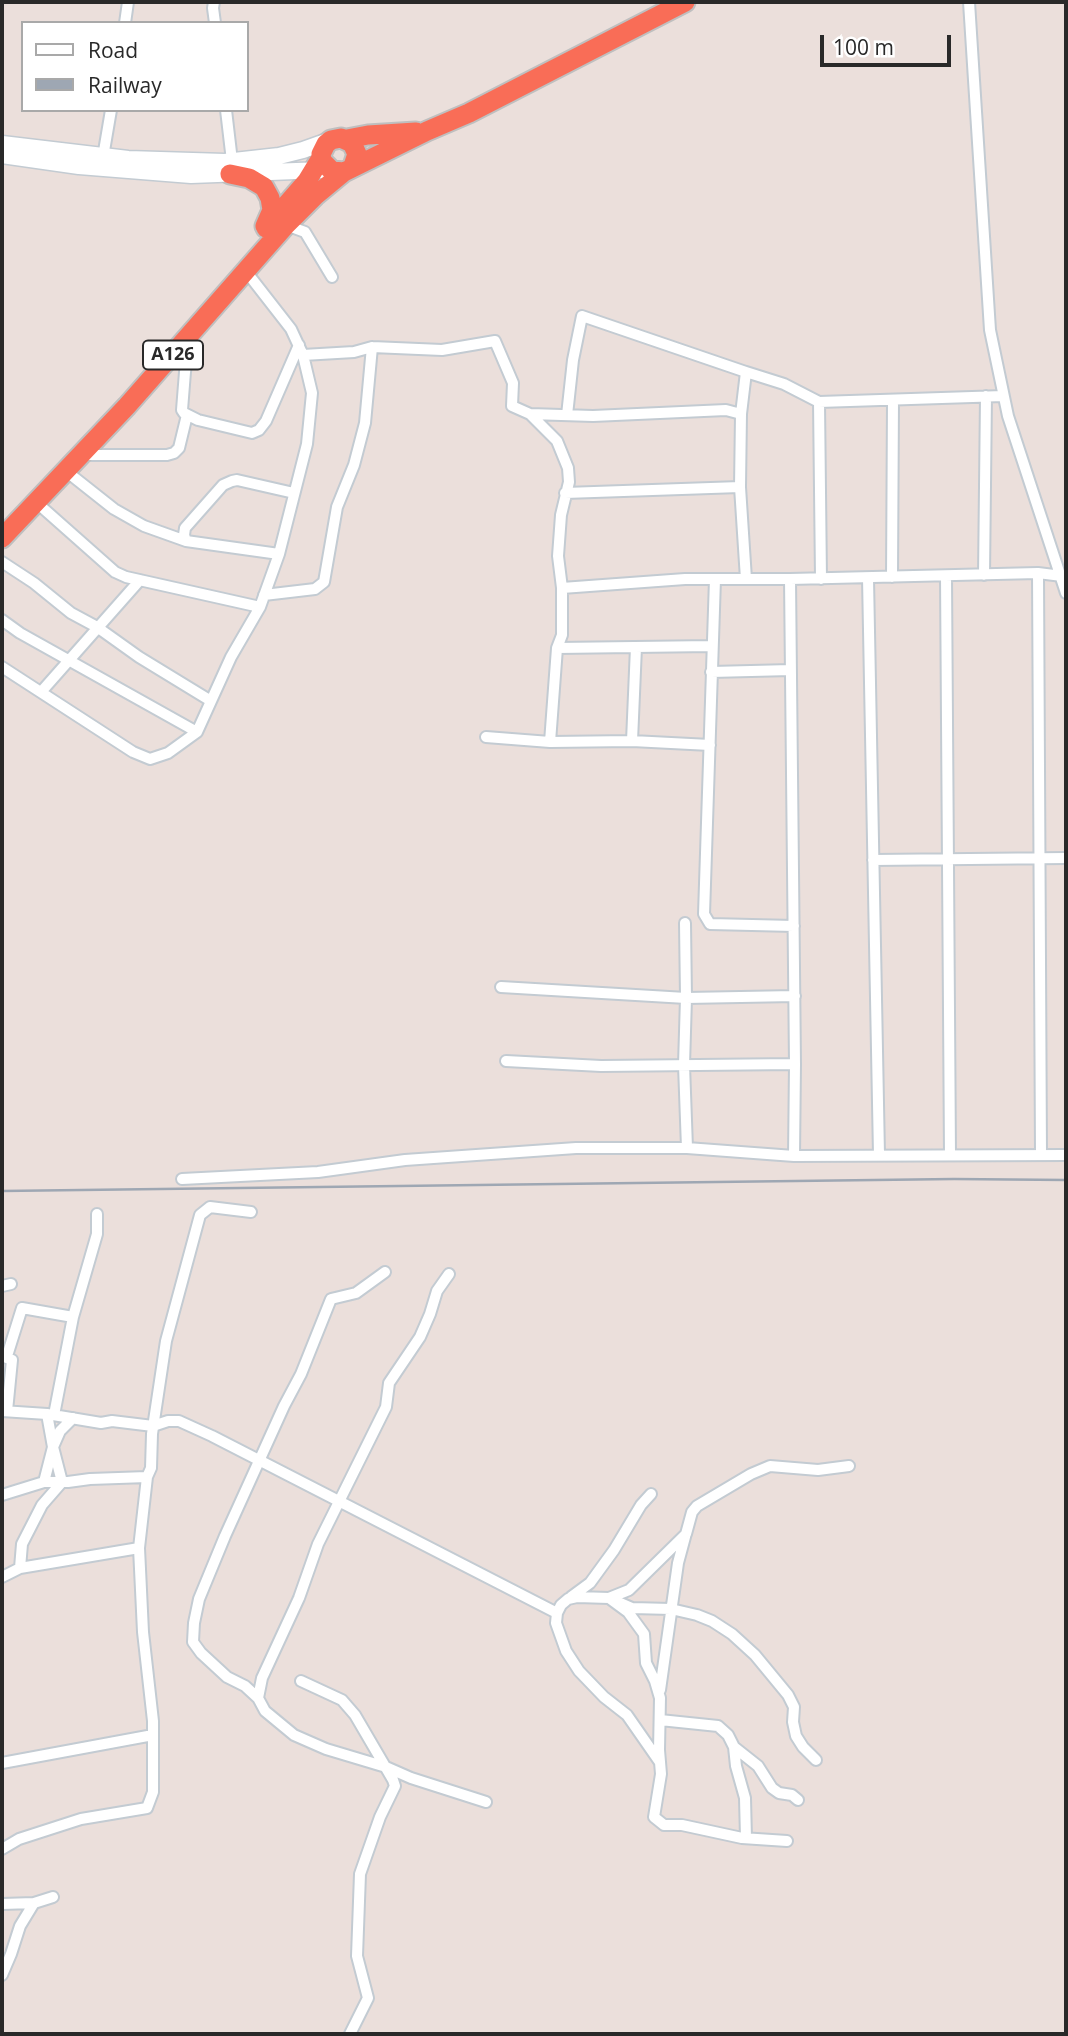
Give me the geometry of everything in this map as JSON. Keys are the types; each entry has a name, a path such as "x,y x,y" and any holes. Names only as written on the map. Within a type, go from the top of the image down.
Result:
{"highway":[{"name":"A126","path":"2,519 115,401 256,239 332,167 469,113 685,2"},
{"name":"A126","path":"332,167 323,149 339,140 427,131"},
{"path":"332,167 356,160 355,148 339,140"},
{"name":"A126","path":"2,538 82,455 245,270 315,196 332,167"},
{"path":"231,168 254,179 264,187 270,198 272,211 256,239"}],"main road":[{"path":"2,155 130,172 191,175 231,168 339,140"},
{"path":"2,144 103,157 197,162 231,168 279,171 332,167"}],"street":[{"path":"125,21 128,2"},
{"path":"214,2 215,21"},
{"path":"969,2 990,330 1003,396 1066,593"},
{"path":"103,157 111,112"},
{"path":"226,112 231,168"},
{"path":"286,225 305,232 332,277"},
{"path":"2,667 133,752 150,759 168,753 197,732 231,657 260,607 279,554 307,444 312,393 301,350 291,329 245,270"},
{"path":"567,415 573,360 582,316 784,384 819,402 1003,396"},
{"path":"191,333 182,410 187,415 253,433 265,421 301,350"},
{"path":"301,350 354,352 372,347 442,351 495,341 513,383 512,406 530,414 557,441 568,468 569,482 565,493 558,555 562,588 562,635 557,648 550,742"},
{"path":"264,595 315,589 324,582 337,507 354,465 365,423 372,347"},
{"path":"746,372 741,414 740,487 746,579"},
{"path":"984,575 986,396"},
{"path":"892,577 894,401"},
{"path":"819,402 821,579"},
{"path":"530,414 593,416 726,410 741,414"},
{"path":"82,455 174,453 179,447 187,415"},
{"path":"66,471 114,509 144,526 186,541 279,554"},
{"path":"186,541 185,528 223,485 232,481 294,493"},
{"path":"565,493 740,487"},
{"path":"36,502 115,572 139,580 260,607"},
{"path":"2,562 34,583 71,613 211,701"},
{"path":"562,588 715,579 1038,573 1062,576"},
{"path":"1038,573 1041,1154"},
{"path":"946,576 950,1155"},
{"path":"868,578 879,1155"},
{"path":"715,579 704,914 710,924 794,926"},
{"path":"790,579 795,996 794,1156"},
{"path":"41,692 139,580"},
{"path":"2,620 20,633 197,732"},
{"path":"632,741 636,646"},
{"path":"557,648 712,646"},
{"path":"711,672 791,670"},
{"path":"486,737 550,742 632,741 710,745"},
{"path":"873,860 1066,858"},
{"path":"685,923 684,1065 687,1148"},
{"path":"501,988 686,998 795,996"},
{"path":"506,1061 601,1066 795,1064"},
{"path":"182,1179 318,1172 405,1160 576,1148 687,1148 794,1156 1066,1155"},
{"path":"2,1849 19,1839 60,1825 147,1808 153,1792 153,1721 143,1632 139,1548 166,1341 200,1215 209,1207 251,1212"},
{"path":"62,1482 53,1447 51,1415 64,1371 73,1317 97,1234 97,1214"},
{"path":"385,1272 356,1293 331,1299 301,1374 225,1536 199,1599 193,1642 201,1653 227,1676 245,1686 258,1698 265,1711 294,1735 326,1749 486,1802"},
{"path":"258,1698 262,1678 299,1598 318,1544 386,1408 388,1383 419,1337 438,1291 449,1273"},
{"path":"73,1317 22,1308 4,1356 12,1360 4,1411 101,1423 112,1421 153,1426 179,1421 556,1613"},
{"path":"44,1482 60,1431 73,1418"},
{"path":"787,1841 718,1834 682,1825 664,1825 654,1817 661,1774 660,1684 678,1563 692,1512 697,1506 751,1474 770,1466 818,1470 849,1466"},
{"path":"2,1495 44,1482 147,1477"},
{"path":"20,1568 22,1544 42,1505 62,1482"},
{"path":"651,1494 590,1583 561,1605 556,1613 560,1636 579,1671 604,1697 627,1715 660,1762"},
{"path":"609,1598 629,1590 686,1534"},
{"path":"2,1577 20,1568 139,1548"},
{"path":"609,1598 628,1612 644,1634 646,1663 660,1698"},
{"path":"568,1599 609,1598 632,1608 671,1609 712,1621 732,1634 755,1655 788,1695 794,1707 796,1737 816,1760"},
{"path":"301,1681 342,1700 355,1715 386,1767 394,1786 380,1816 360,1874 357,1956 368,1998 350,2034"},
{"path":"660,1720 718,1726 728,1735 734,1747 745,1798 746,1838"},
{"path":"2,1763 153,1735"},
{"path":"734,1747 758,1766 772,1788 798,1800"},
{"path":"2,1904 34,1903 53,1896"},
{"path":"2,1975 20,1926 34,1903"}],"railway":[{"path":"2,1191 954,1179 1066,1180"}]}
